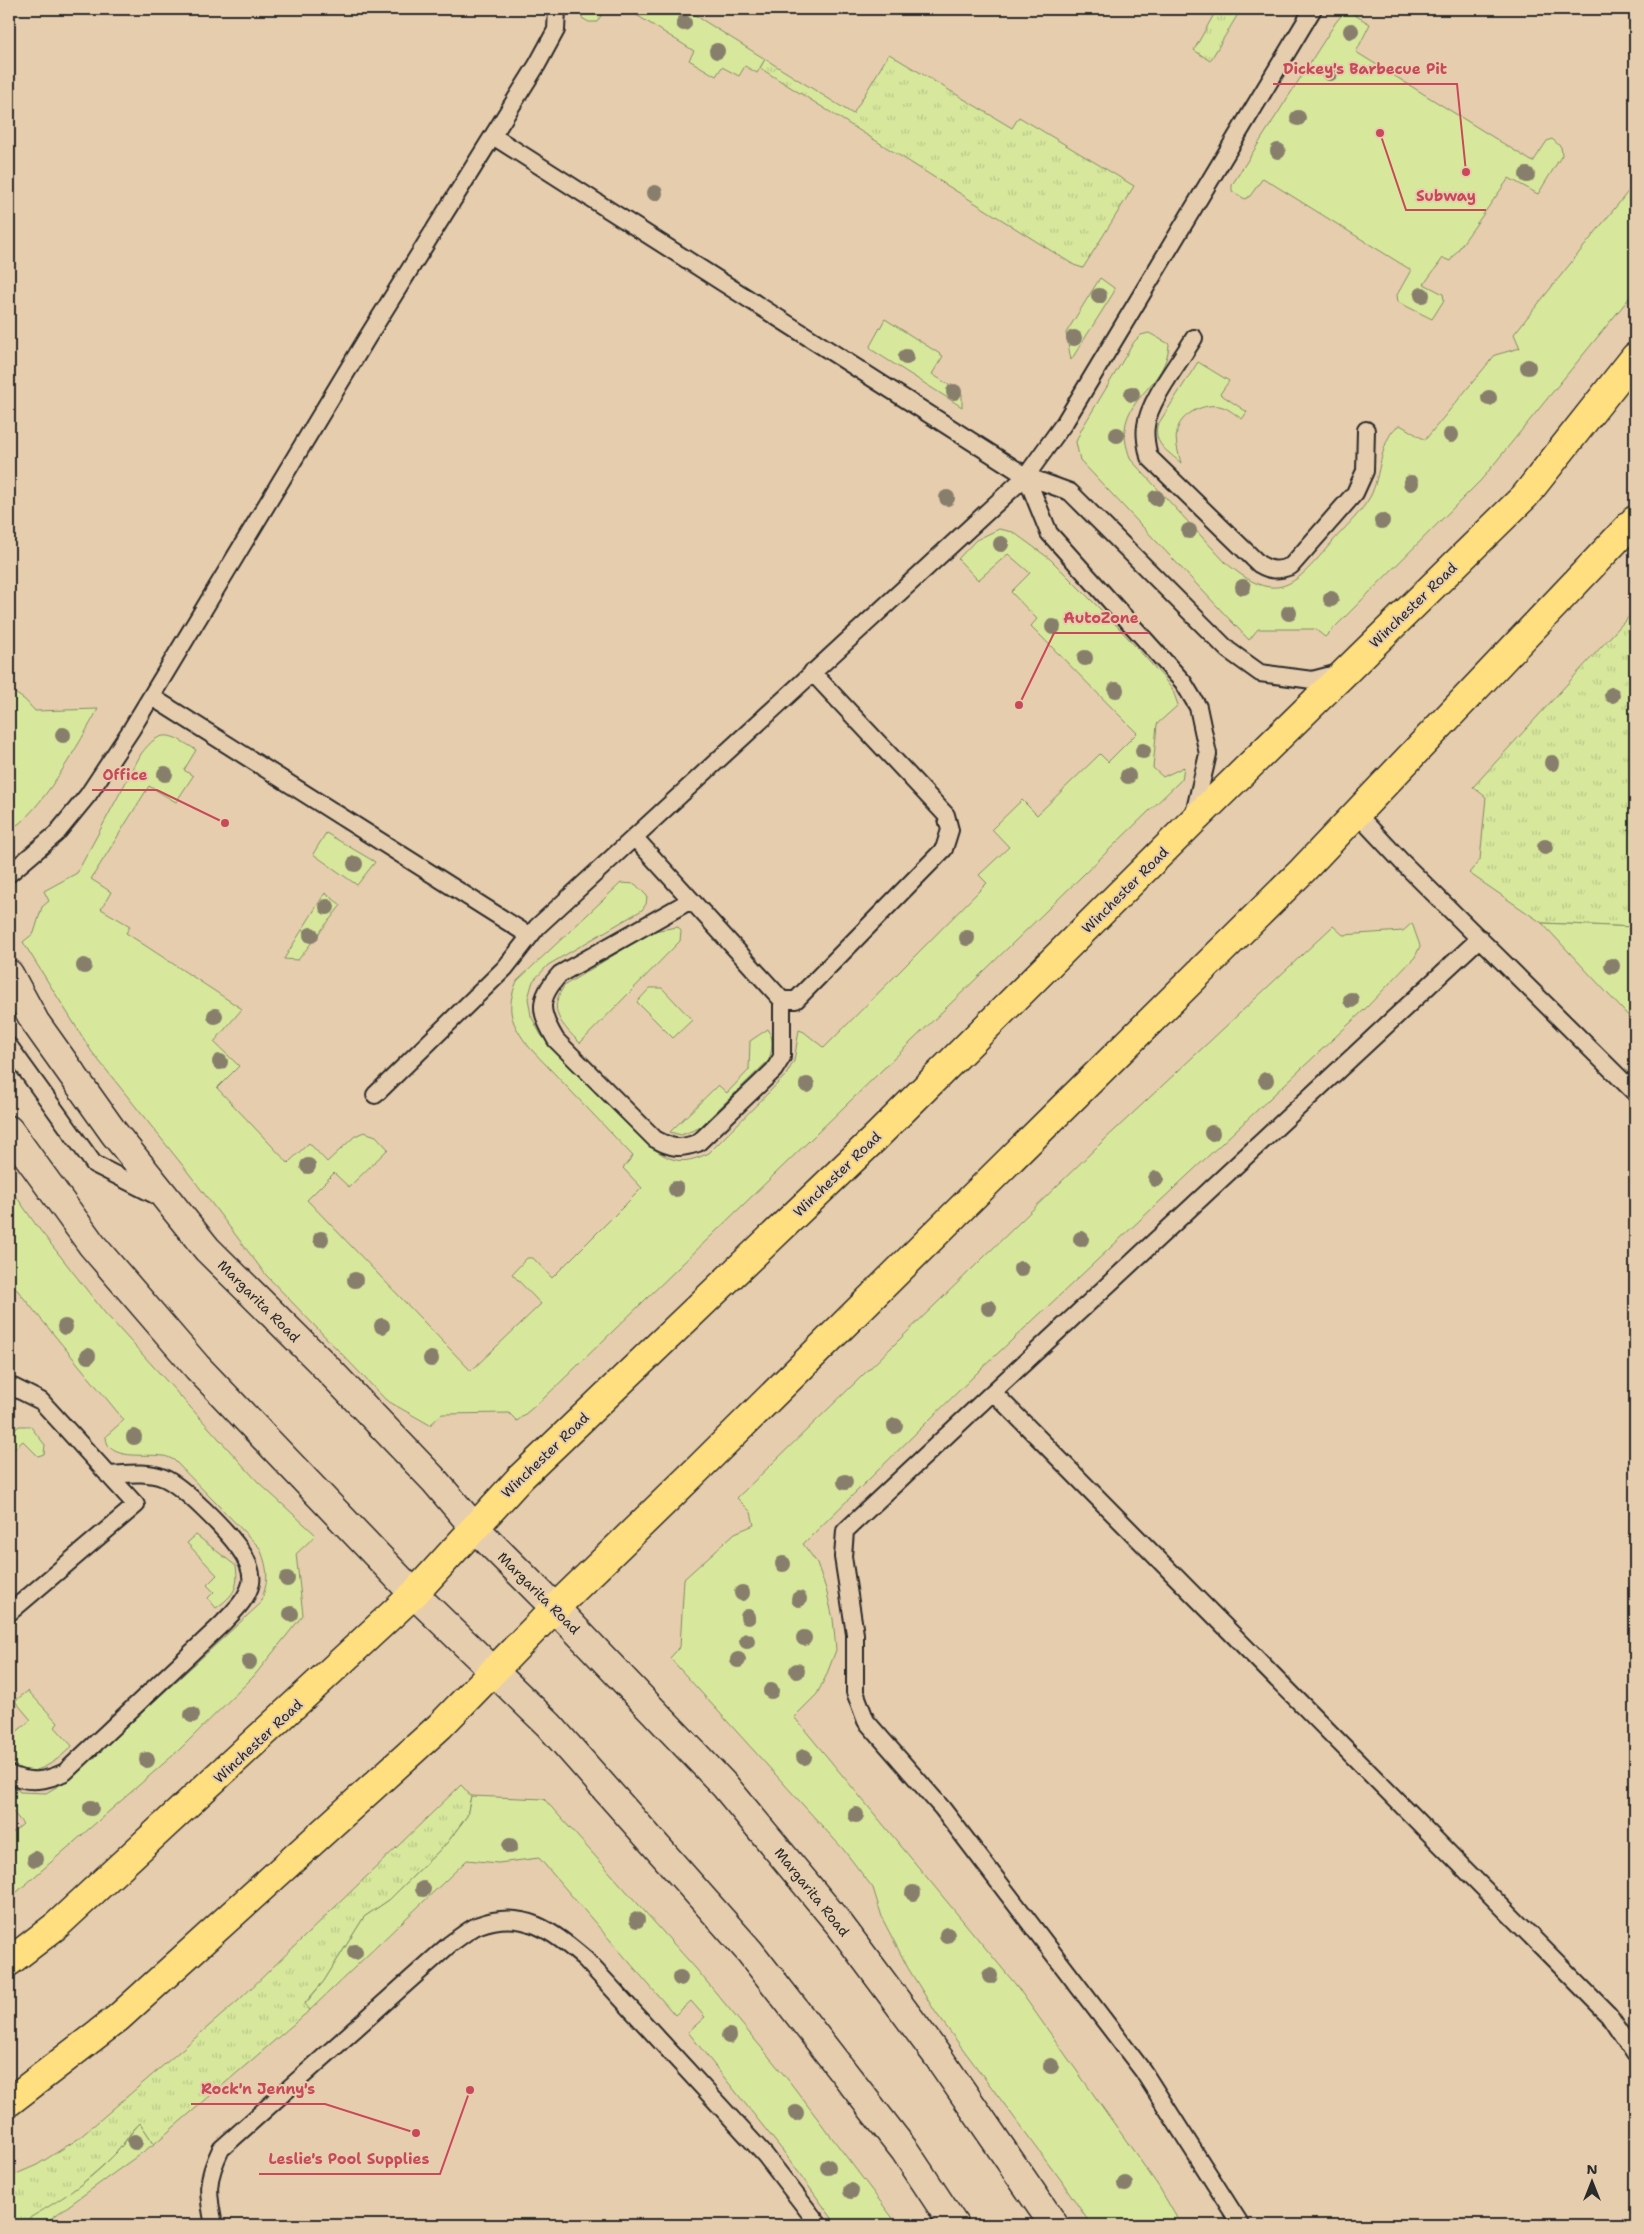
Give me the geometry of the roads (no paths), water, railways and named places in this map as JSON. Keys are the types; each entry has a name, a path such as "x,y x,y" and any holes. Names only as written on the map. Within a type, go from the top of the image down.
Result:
{"main road":[{"name":"Winchester Road","path":"9,1962 57,1926 414,1594 522,1477 873,1140 1192,822 1526,496 1635,357"},
{"path":"9,2102 118,2018 440,1726 555,1608 1288,885 1635,520"},
{"name":"Margarita Road","path":"9,974 35,1022 114,1133 207,1249 320,1361 434,1480 474,1527 555,1608 725,1786 840,1926 939,2058 1054,2225"},
{"path":"9,1130 92,1245 197,1367 414,1594 549,1726 750,1952 905,2151 954,2225"}],"lane":[{"path":"9,874 56,834 88,795 152,697 357,355 537,65 556,30 557,9"},
{"path":"375,1096 505,968 537,927 1026,476 1061,428 1084,391 1314,9"},
{"path":"492,136 1026,476 1070,492 1228,650 1260,673 1312,680 1345,672"},
{"path":"1194,338 1150,409 1146,426 1146,442 1150,457 1259,564 1270,570 1281,570 1291,566 1355,494 1365,471 1366,430"},
{"path":"1026,476 1048,533 1183,682 1198,707 1208,754 1192,822"},
{"path":"782,1000 796,1000 944,849 950,830 946,815 812,672"},
{"path":"152,697 530,936"},
{"path":"1357,814 1635,1092"},
{"path":"634,838 691,900 782,1000 782,1057 774,1070 698,1143 684,1148 670,1148 655,1139 556,1040 544,1021 542,1004 547,987 560,974 691,900"},
{"path":"1241,2225 1143,2071 942,1808 866,1721 855,1692 855,1634 843,1557 845,1531 1480,938"},
{"path":"9,1046 94,1164 170,1202"},
{"path":"9,1613 136,1505 41,1401 10,1386"},
{"path":"993,1392 1610,2015 1635,2054"},
{"path":"9,1774 26,1781 49,1780 65,1772 223,1623 246,1598 251,1582 250,1567 239,1548 183,1490 166,1479 150,1474 108,1475"},
{"path":"214,2225 208,2200 210,2172 221,2149 450,1944 478,1926 504,1919 530,1921 558,1936 585,1959 765,2156 819,2225"}],"place":[{"name":"Subway","path":"1380,133"},
{"name":"Dickey's Barbecue Pit","path":"1466,172"},
{"name":"AutoZone","path":"1019,705"},
{"name":"Office","path":"225,823"},
{"name":"Leslie's Pool Supplies","path":"470,2090"},
{"name":"Rock'n Jenny's","path":"416,2133"}]}
